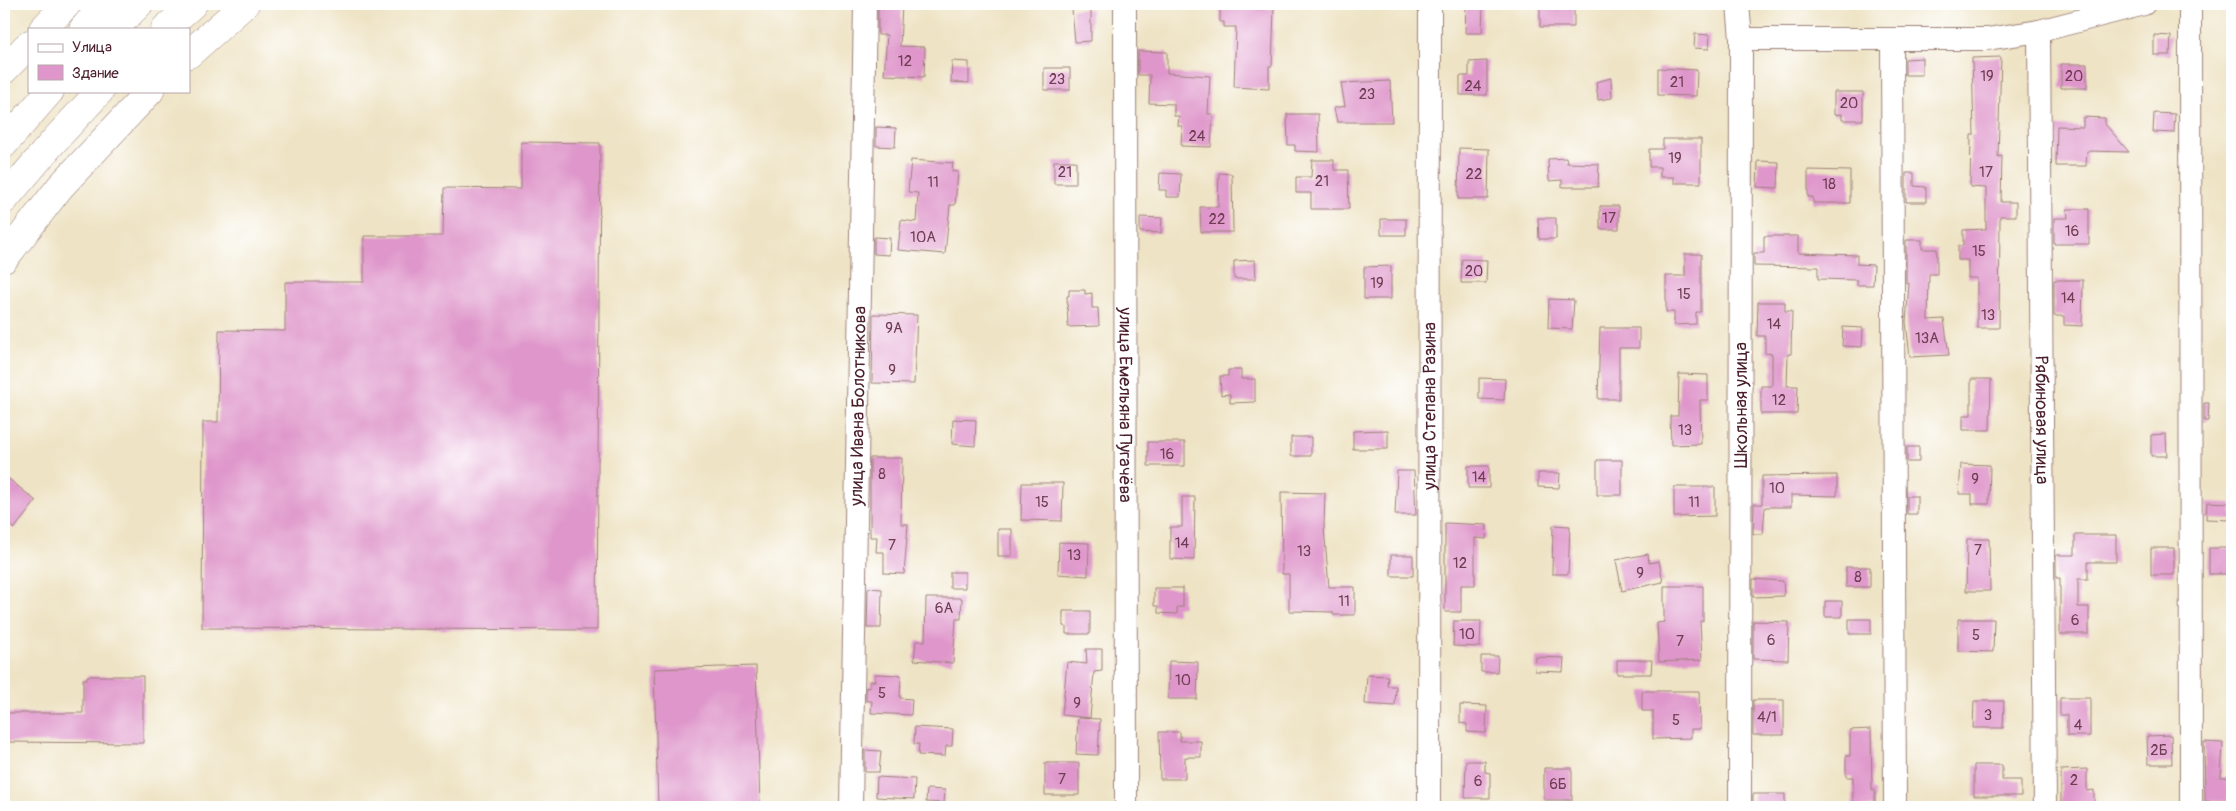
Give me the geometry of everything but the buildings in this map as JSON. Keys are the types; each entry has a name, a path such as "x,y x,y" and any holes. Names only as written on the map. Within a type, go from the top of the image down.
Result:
{"main road":[{"path":"44,28 67,4"},
{"path":"84,28 105,4"},
{"path":"115,28 139,4"},
{"path":"166,28 193,4"},
{"path":"190,53 245,4"},
{"path":"4,70 28,45"},
{"path":"4,200 53,142 99,92"},
{"path":"4,259 60,187 149,92"},
{"path":"4,144 43,96"}],"street":[{"name":"улица Ивана Болотникова","path":"850,807 865,4"},
{"name":"улица Емельяна Пугачёва","path":"1125,4 1126,807"},
{"name":"улица Степана Разина","path":"1428,807 1430,4"},
{"name":"Школьная улица","path":"1738,4 1741,39 1740,807"},
{"path":"1741,39 1987,39 2039,31 2144,4"},
{"path":"2190,4 2190,807"},
{"name":"Рябиновая улица","path":"2039,31 2045,807"},
{"path":"1892,39 1895,807"}]}
